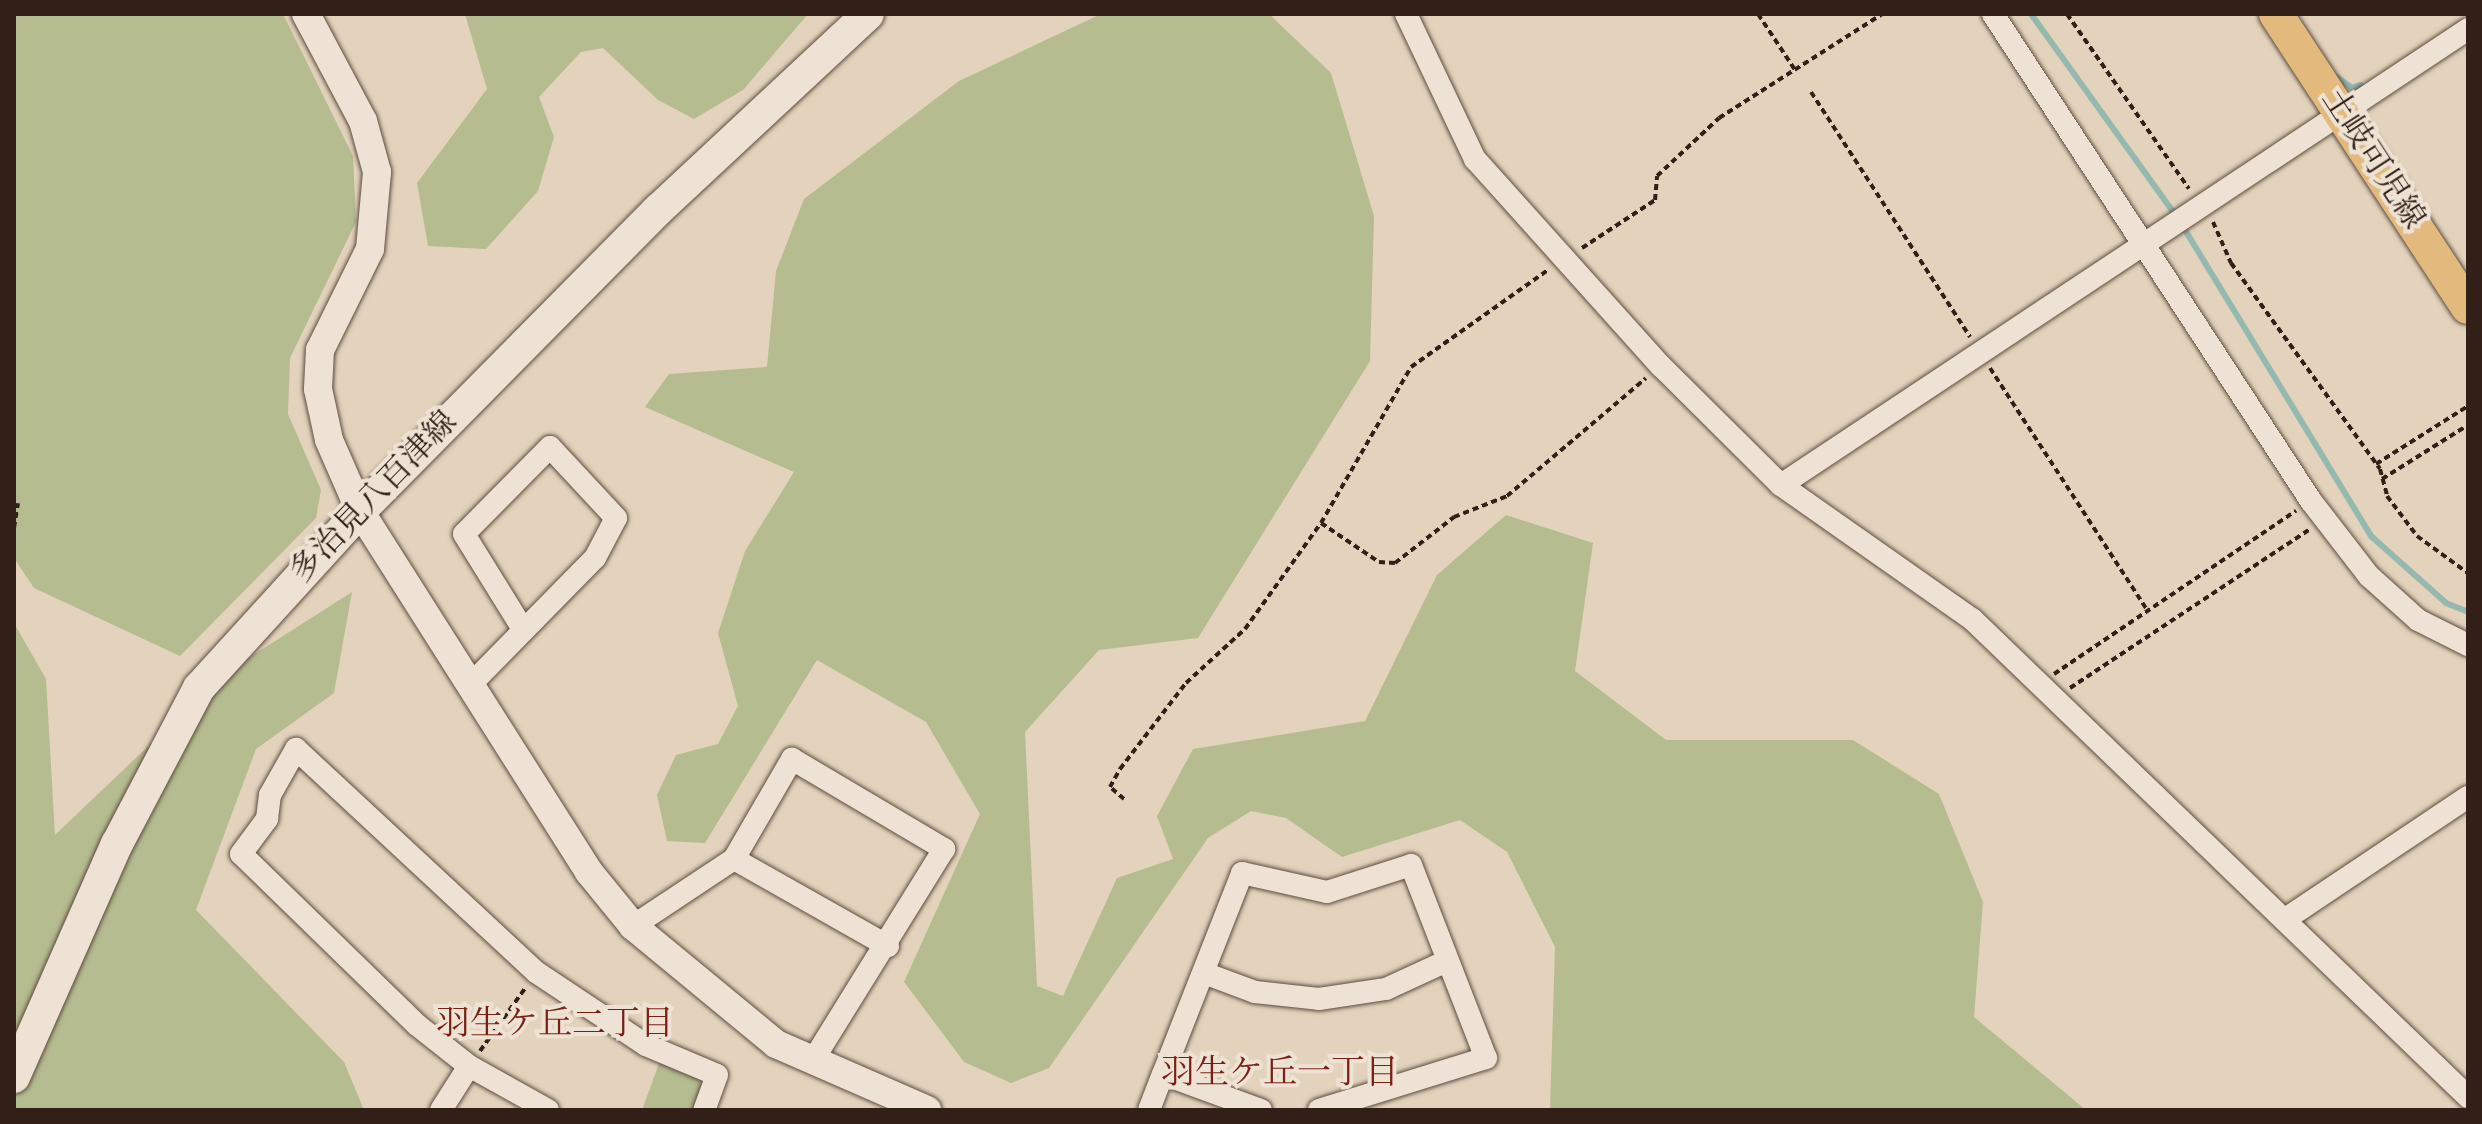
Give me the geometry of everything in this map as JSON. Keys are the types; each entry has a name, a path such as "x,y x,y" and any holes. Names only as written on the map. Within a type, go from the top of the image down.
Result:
{"main road":[{"name":"多治見八百津線","path":"14,1077 178,720 228,654 360,511 658,210 868,14"},
{"name":"土岐可児線","path":"2276,14 2468,307"}],"street":[{"path":"306,14 363,121 377,172 370,249 320,350 318,389 329,440 360,511 473,682 589,872 633,926 737,1018 812,1062 927,1110"},
{"path":"1406,14 1475,159 1562,261 1661,366 1781,485 1972,619 2287,918 2468,1097"},
{"path":"1993,14 2311,501 2369,576 2418,620 2468,645"},
{"path":"1781,485 2468,29"},
{"path":"473,682 595,558 616,518 550,447 464,534 523,629"},
{"path":"548,1110 469,1066 241,854 267,819 270,795 296,749 536,972 646,1045 717,1075 704,1110"},
{"path":"633,926 734,859 792,759 944,849 888,946 857,980 812,1062"},
{"path":"2287,918 2468,797"},
{"path":"734,859 888,946"},
{"path":"1149,1110 1242,873 1327,892 1411,865 1486,1058 1319,1110"},
{"path":"1204,973 1255,992 1319,999 1386,989 1447,961"},
{"path":"441,1110 469,1066"},
{"path":"1163,1074 1261,1110"}],"path":[{"path":"1758,14 1795,70"},
{"path":"1124,799 1110,787 1120,769 1186,683 1245,629 1321,523 1411,367 1655,200 1657,176 1719,118 1882,14"},
{"path":"2067,14 2198,208 2231,263 2376,464 2417,536 2468,573"},
{"path":"1321,523 1379,562 1395,563 1454,517 1507,496 1661,366"},
{"path":"2376,464 2468,406"},
{"path":"2382,479 2468,425"},
{"path":"2039,684 2311,501"},
{"path":"14,528 18,503"},
{"path":"2057,701 2075,682 2325,519"},
{"path":"469,1066 536,972"}],"green space":[{"path":"14,14 283,14 353,156 356,222 290,358 288,414 321,490 316,518 180,656 34,588 14,558"},
{"path":"465,14 808,14 743,90 694,119 658,100 603,48 581,52 539,97 554,137 538,191 486,249 428,246 417,183 487,89"},
{"path":"1101,14 1269,14 1331,73 1374,216 1370,361 1198,638 1099,650 1025,732 1037,986 1063,996 1117,878 1173,859 1157,816 1193,749 1365,721 1437,575 1506,515 1593,543 1575,671 1666,740 1853,740 1939,794 1983,902 1974,1017 2086,1110 1550,1110 1555,947 1507,852 1460,820 1342,857 1286,818 1251,811 1208,838 1049,1068 1011,1083 964,1062 904,982 980,814 926,722 817,660 705,843 667,841 657,795 676,755 718,744 738,706 718,633 745,551 794,472 645,407 669,374 767,367 776,271 804,199 959,81"},
{"path":"352,592 334,693 256,749 196,910 344,1062 364,1110 14,1110 14,623 46,679 55,835 225,673"},
{"path":"660,1061 697,1076 703,1091 696,1110 642,1110"}],"waterway":[{"path":"2031,14 2176,216"},
{"path":"2337,77 2352,88 2360,85"},
{"path":"2182,225 2372,537 2446,603 2468,612"}],"district":[{"name":"羽生ケ丘二丁目","path":"555,1026"},
{"name":"羽生ケ丘一丁目","path":"1280,1075"}]}
